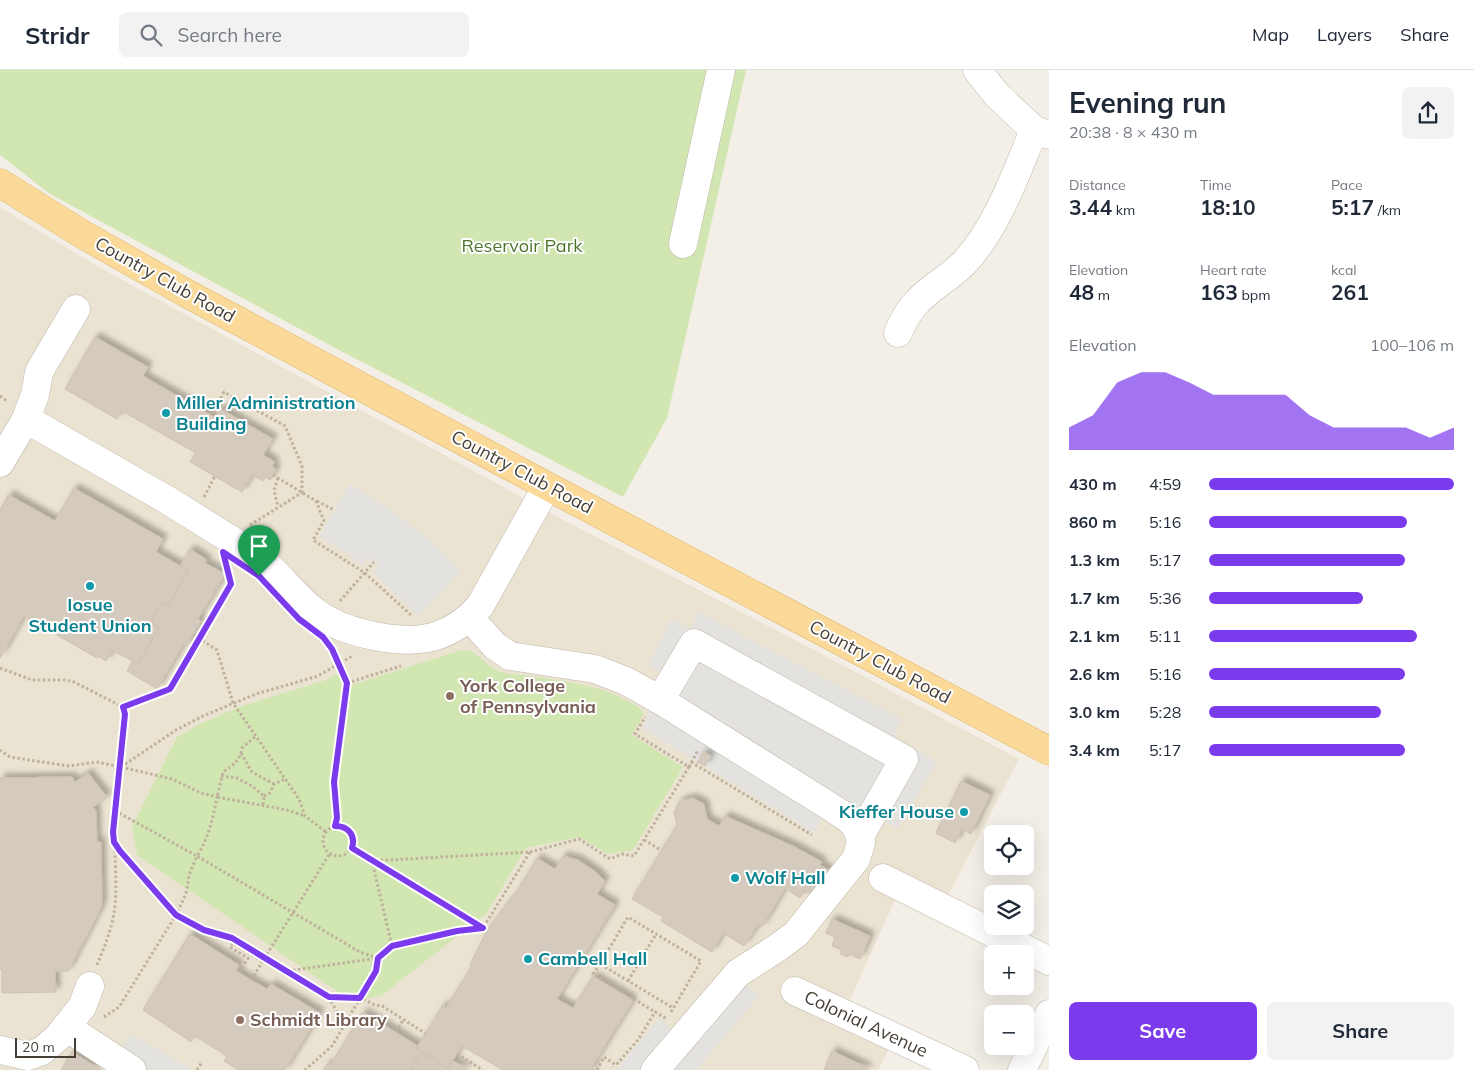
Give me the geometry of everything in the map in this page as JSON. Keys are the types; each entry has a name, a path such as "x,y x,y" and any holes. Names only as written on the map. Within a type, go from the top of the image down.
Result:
{"main road":[{"name":"Country Club Road","path":"0,183 82,234 186,293 1049,751"}],"street":[{"path":"683,244 720,70"},
{"path":"898,333 908,312 918,300 965,262 983,239 1012,181 1041,132 996,95 977,70"},
{"path":"0,463 26,419 35,396 39,372 76,309"},
{"path":"26,419 169,501 254,554 267,564 320,616 352,630 381,637 412,639 436,636 450,631 470,618 480,606 547,486"},
{"path":"470,618 496,646 510,656 594,669 626,681 653,708 849,819 857,828 861,843 856,858 796,934 735,976 655,1070"},
{"path":"653,708 694,643 904,759 860,836"},
{"path":"883,878 1049,961"},
{"path":"0,1050 28,1056 35,1054 50,1044 66,1028 82,1006 90,986"},
{"name":"Colonial Avenue","path":"795,991 965,1070"},
{"path":"1022,1070 1049,1014"},
{"path":"66,1028 132,1070"}],"path":[{"path":"216,415 213,413 224,392 285,426 302,466 302,492"},
{"path":"272,475 334,510"},
{"path":"200,504 215,476"},
{"path":"278,478 274,490 278,507"},
{"path":"255,522 302,492"},
{"path":"316,501 324,521 313,540 364,573 414,619"},
{"path":"123,707 170,689 231,584 225,560"},
{"path":"338,604 374,562"},
{"path":"193,635 217,650 233,703 299,799 305,816"},
{"path":"329,643 347,683 334,782 337,818 335,826"},
{"path":"121,768 176,730 203,716 256,694 318,676 356,653"},
{"path":"347,683 401,666"},
{"path":"0,668 32,680 55,679 74,682 123,707 125,714 114,842 114,913 106,944 90,986"},
{"path":"653,708 634,734 688,767"},
{"path":"101,1020 119,1007 176,915 186,894 189,875 205,842 212,822 221,776 223,772 235,764 242,748 256,737"},
{"path":"372,861 530,852 579,839 610,859 622,854 634,856 700,747"},
{"path":"0,750 10,757 69,766 96,762 172,779 200,792 217,797 287,810 305,816 326,832"},
{"path":"241,753 252,772 274,784"},
{"path":"691,762 812,835"},
{"path":"221,776 237,778 252,786 264,796"},
{"path":"264,796 270,793 274,784 285,779"},
{"path":"263,805 264,796"},
{"path":"116,808 119,813 197,856 360,952 378,958"},
{"path":"335,826 349,830 353,839 352,848 349,852 340,856 330,853 324,846 326,832 335,826"},
{"path":"644,840 661,850"},
{"path":"114,842 176,915 204,930 232,938 329,997 360,998 382,1006 425,1033"},
{"path":"352,848 487,931"},
{"path":"483,928 530,852"},
{"path":"251,980 330,853"},
{"path":"372,861 392,946"},
{"path":"600,964 672,1010 701,961 628,917 593,974 675,1024"},
{"path":"287,971 378,958 392,946 457,931 483,928"},
{"path":"628,981 656,934"},
{"path":"239,972 248,958 230,947 233,943 263,962"},
{"path":"305,1070 332,1046 376,971 378,958"},
{"path":"329,997 344,1026"},
{"path":"597,1070 604,1057 616,1065 638,1040 655,1012"},
{"path":"396,1032 403,1020"},
{"path":"457,1054 484,1070"},
{"path":"197,1070 202,1062"}],"shaded area":[{"name":"York College of Pennsylvania","path":"0,207 133,286 571,524 1019,759 937,917 896,898 844,1013 895,1037 878,1070 0,1070"},
{"path":"350,484 379,502 420,532 461,571 418,615 373,573 379,566 374,562 367,557 363,565 319,536"},
{"path":"698,612 902,719 895,732 896,738 937,761 898,829 873,814 823,818 814,833 642,728 650,712 662,675 660,671 648,665 671,619 689,628"},
{"path":"735,976 759,996 696,1070 616,1070 660,1018 682,1037"},
{"path":"131,1034 193,1070 132,1070 115,1060"}],"green space":[{"name":"Reservoir Park","path":"0,70 746,70 667,418 623,497 337,349 50,194 0,155"},
{"path":"462,650 472,652 501,672 593,687 620,697 637,706 642,711 644,714 632,735 683,767 633,850 608,854 579,837 526,848 486,914 382,995 353,1002 137,855 132,827 177,737 202,723 242,706 326,680 337,674 342,688"}],"building":[{"name":"Miller Administration Building","path":"95,337 148,367 143,376 214,417 219,408 273,439 263,455 275,462 272,466 276,469 270,480 265,477 263,481 252,475 242,492 190,462 196,453 122,411 117,419 65,389"},
{"name":"Iosue Student Union","path":"74,488 163,539 156,552 189,571 168,606 162,602 150,622 159,627 138,664 112,650 106,661 98,656 97,658 24,616 0,658 0,510 9,495 55,521"},
{"path":"190,549 207,560 205,563 225,574 198,619 201,621 186,646 183,645 157,689 127,671 133,661 138,664 159,627 150,622 162,602 168,606 189,571 180,566"},
{"path":"704,752 711,756 705,766 697,762"},
{"path":"88,773 107,797 93,807 96,811 97,842 101,842 102,904 100,910 68,971 55,971 56,992 2,993 2,969 0,969 0,778 72,777 75,782"},
{"name":"Kieffer House","path":"961,781 990,795 971,834 962,829 955,843 936,833"},
{"name":"Wolf Hall","path":"693,798 704,804 707,819 719,826 725,816 795,847 822,862 820,865 830,871 811,894 804,890 800,898 785,888 762,927 758,924 744,946 723,933 712,952 661,921 663,917 632,899 677,825 674,812 680,801"},
{"name":"Cambell Hall","path":"563,856 578,860 596,872 605,881 597,894 615,905 557,999 573,1008 593,976 633,1000 592,1067 595,1070 503,1070 462,1046 448,1068 416,1049 443,1005 446,1008 472,966 470,965 487,931 511,901 537,858 555,869"},
{"path":"832,919 870,936 860,959 849,954 848,957 840,954 842,950 832,946 835,937 826,933"},
{"path":"190,934 239,965 236,971 267,989 271,984 320,1013 285,1070 239,1070 224,1061 227,1056 195,1036 191,1042 143,1010"},
{"path":"363,1012 418,1046 416,1049 421,1052 410,1070 323,1070 327,1064 330,1066"},
{"path":"832,1051 868,1068 867,1070 824,1070"},
{"path":"72,1052 101,1070 61,1070"},
{"path":"421,1052 448,1068 452,1060 468,1070 410,1070"}],"place":[{"name":"Miller Administration Building","path":"166,413"},
{"name":"Iosue Student Union","path":"90,586"},
{"name":"York College of Pennsylvania","path":"450,696"},
{"name":"Kieffer House","path":"964,812"},
{"name":"Wolf Hall","path":"735,878"},
{"name":"Cambell Hall","path":"528,959"},
{"name":"Schmidt Library","path":"240,1020"}],"route":[{"path":"223,552 259,576 299,619 329,643 347,683 334,782 337,818 335,826 345,827 349,830 353,839 352,848 483,928 457,931 392,946 378,958 376,971 360,998 329,997 232,938 204,930 176,915 114,842 113,832 125,714 123,707 170,689 231,584 223,552"}]}
